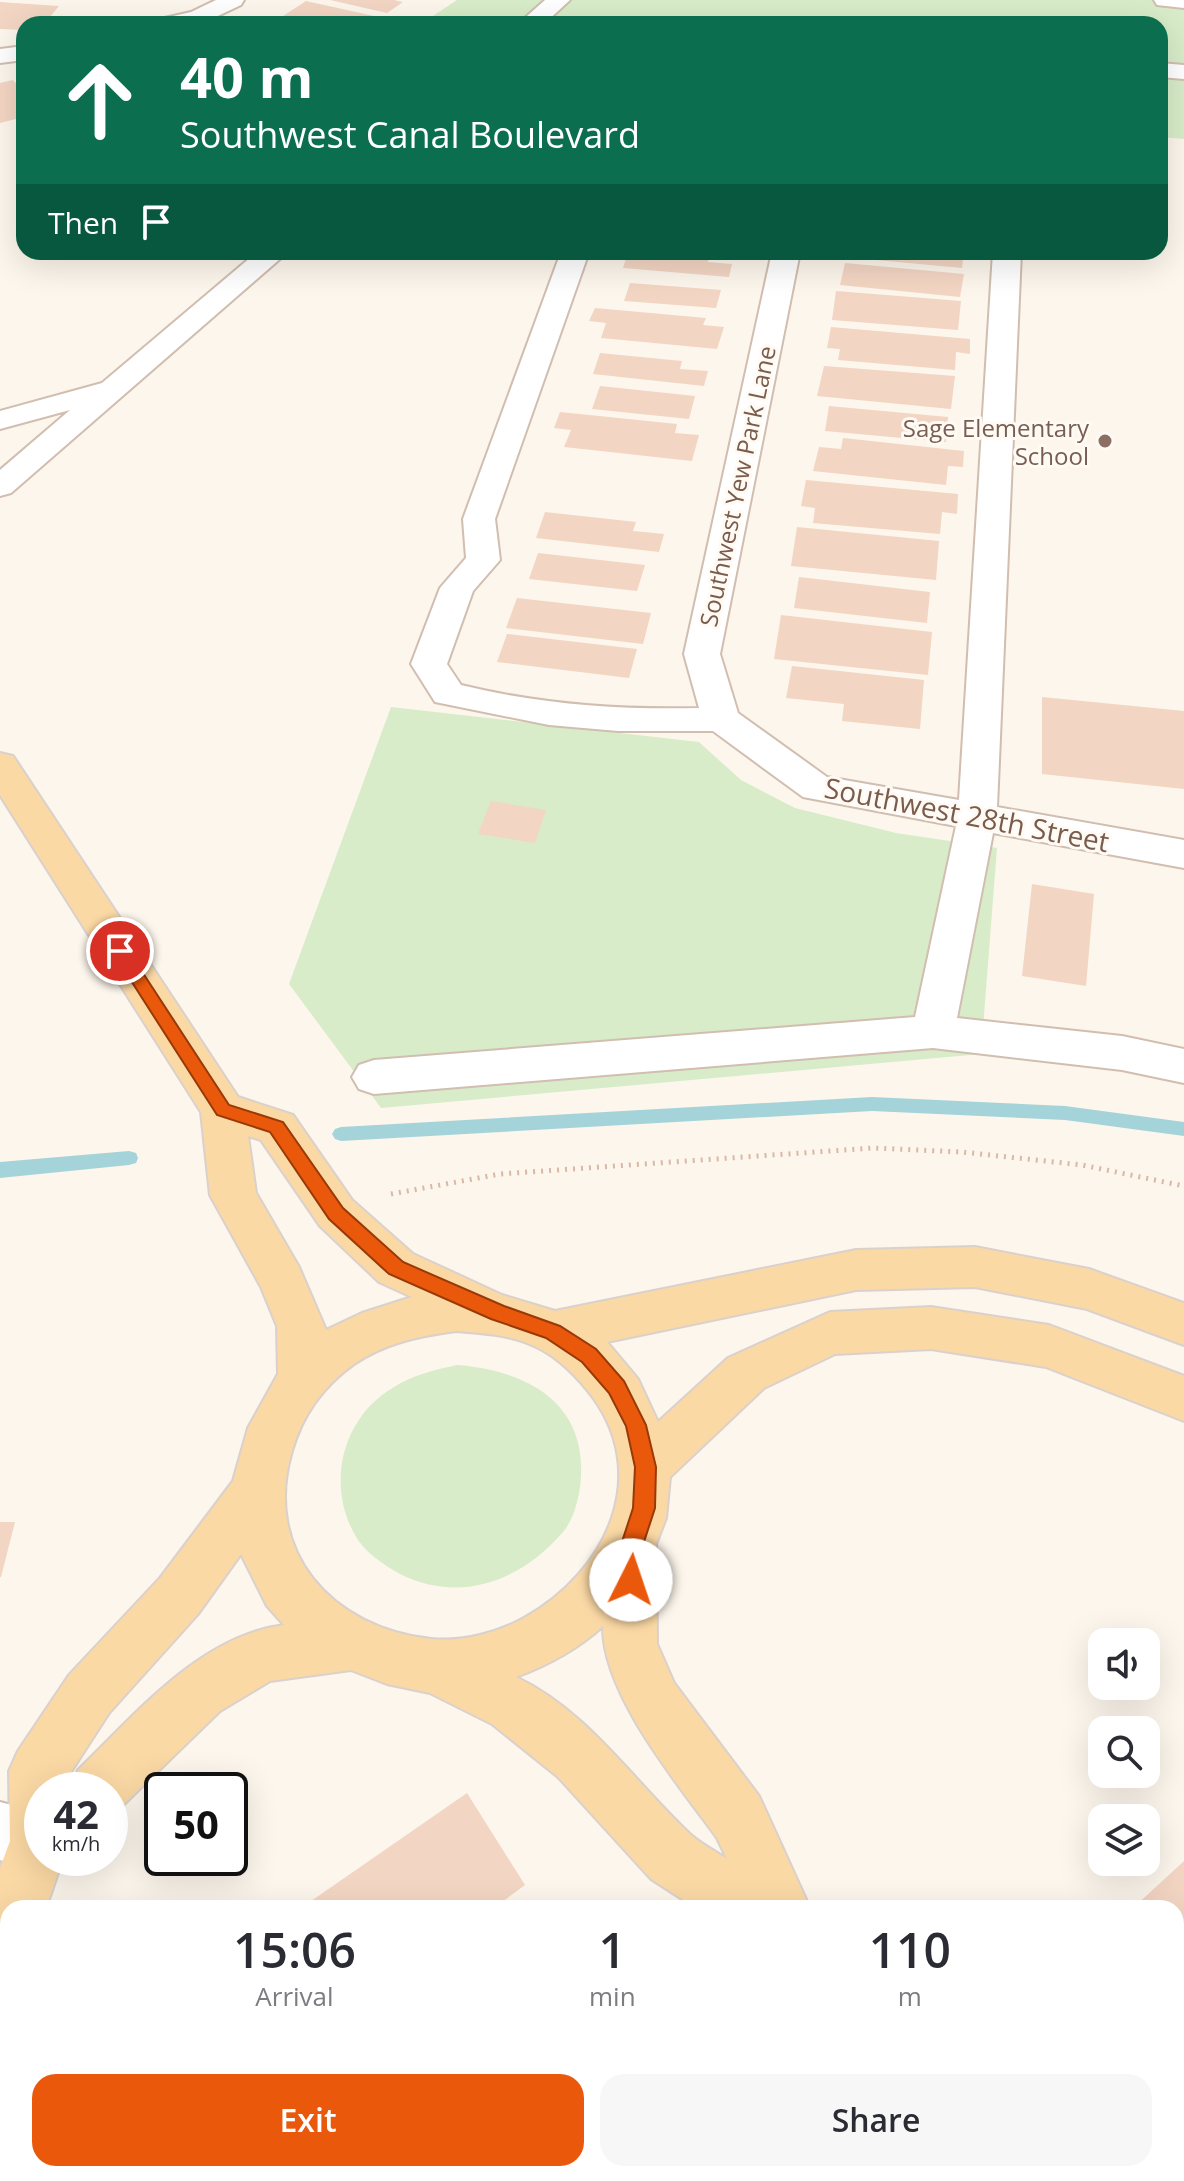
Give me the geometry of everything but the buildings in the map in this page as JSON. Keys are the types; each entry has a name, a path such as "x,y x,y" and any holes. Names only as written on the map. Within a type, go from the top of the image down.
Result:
{"main road":[{"path":"0,765 223,1110 233,1195 282,1281 301,1326 303,1379"},
{"path":"223,1110 277,1127 336,1213 396,1268 498,1313 553,1332 589,1355 616,1387 636,1425 645,1467 644,1508 631,1548 599,1597 552,1635 495,1659 434,1666 388,1659 348,1644 315,1622 289,1594 270,1562 260,1528 256,1492 263,1451 279,1413 303,1379 335,1350 373,1329 413,1315 456,1310 498,1313"},
{"path":"553,1332 698,1305 856,1270 975,1267 1089,1289 1184,1324"},
{"path":"645,1467 746,1373 830,1333 931,1328 1049,1346 1184,1399"},
{"path":"38,1772 89,1694 179,1596 256,1492"},
{"path":"631,1548 630,1644 654,1703 738,1817 776,1900"},
{"path":"117,1772 200,1692 262,1655 348,1644"},
{"path":"434,1666 512,1704 578,1757 672,1858 738,1900"},
{"path":"17,1900 24,1856"}],"street":[{"path":"202,16 233,0"},
{"path":"541,16 559,0"},
{"path":"1165,0 1184,1"},
{"path":"0,486 265,260"},
{"path":"572,260 479,519 483,560 457,588 429,664 448,694 495,707 649,722 721,719"},
{"name":"Southwest Yew Park Lane","path":"721,719 702,654 784,260"},
{"path":"933,1032 977,817 1007,260"},
{"path":"0,420 113,389"},
{"name":"Southwest 28th Street","path":"721,719 816,788 1184,854"},
{"path":"374,1077 933,1032 1122,1053 1184,1066"}],"path":[{"path":"378,1196 500,1174 873,1148 962,1152 1082,1165 1184,1186"}],"green space":[{"path":"457,0 1184,0 1184,139 1168,138 1168,16 433,16"},
{"path":"391,707 699,742 741,780 795,808 896,833 997,848 981,1054 381,1108 289,984"},
{"path":"457,1365 481,1368 526,1382 561,1408 572,1427 579,1449 581,1476 571,1520 546,1549 509,1575 488,1583 445,1587 400,1574 364,1547 346,1515 341,1474 351,1434 376,1400 409,1379"}],"waterway":[{"path":"341,1134 872,1104 1065,1113 1184,1129"},
{"path":"0,1170 129,1158"}],"place":[{"name":"Sage Elementary School","path":"1105,441"}],"route":[{"path":"120,951 223,1110 277,1127 336,1213 396,1268 498,1313 553,1332 589,1355 616,1387 636,1425 645,1467 644,1508 631,1548 631,1580"}]}
